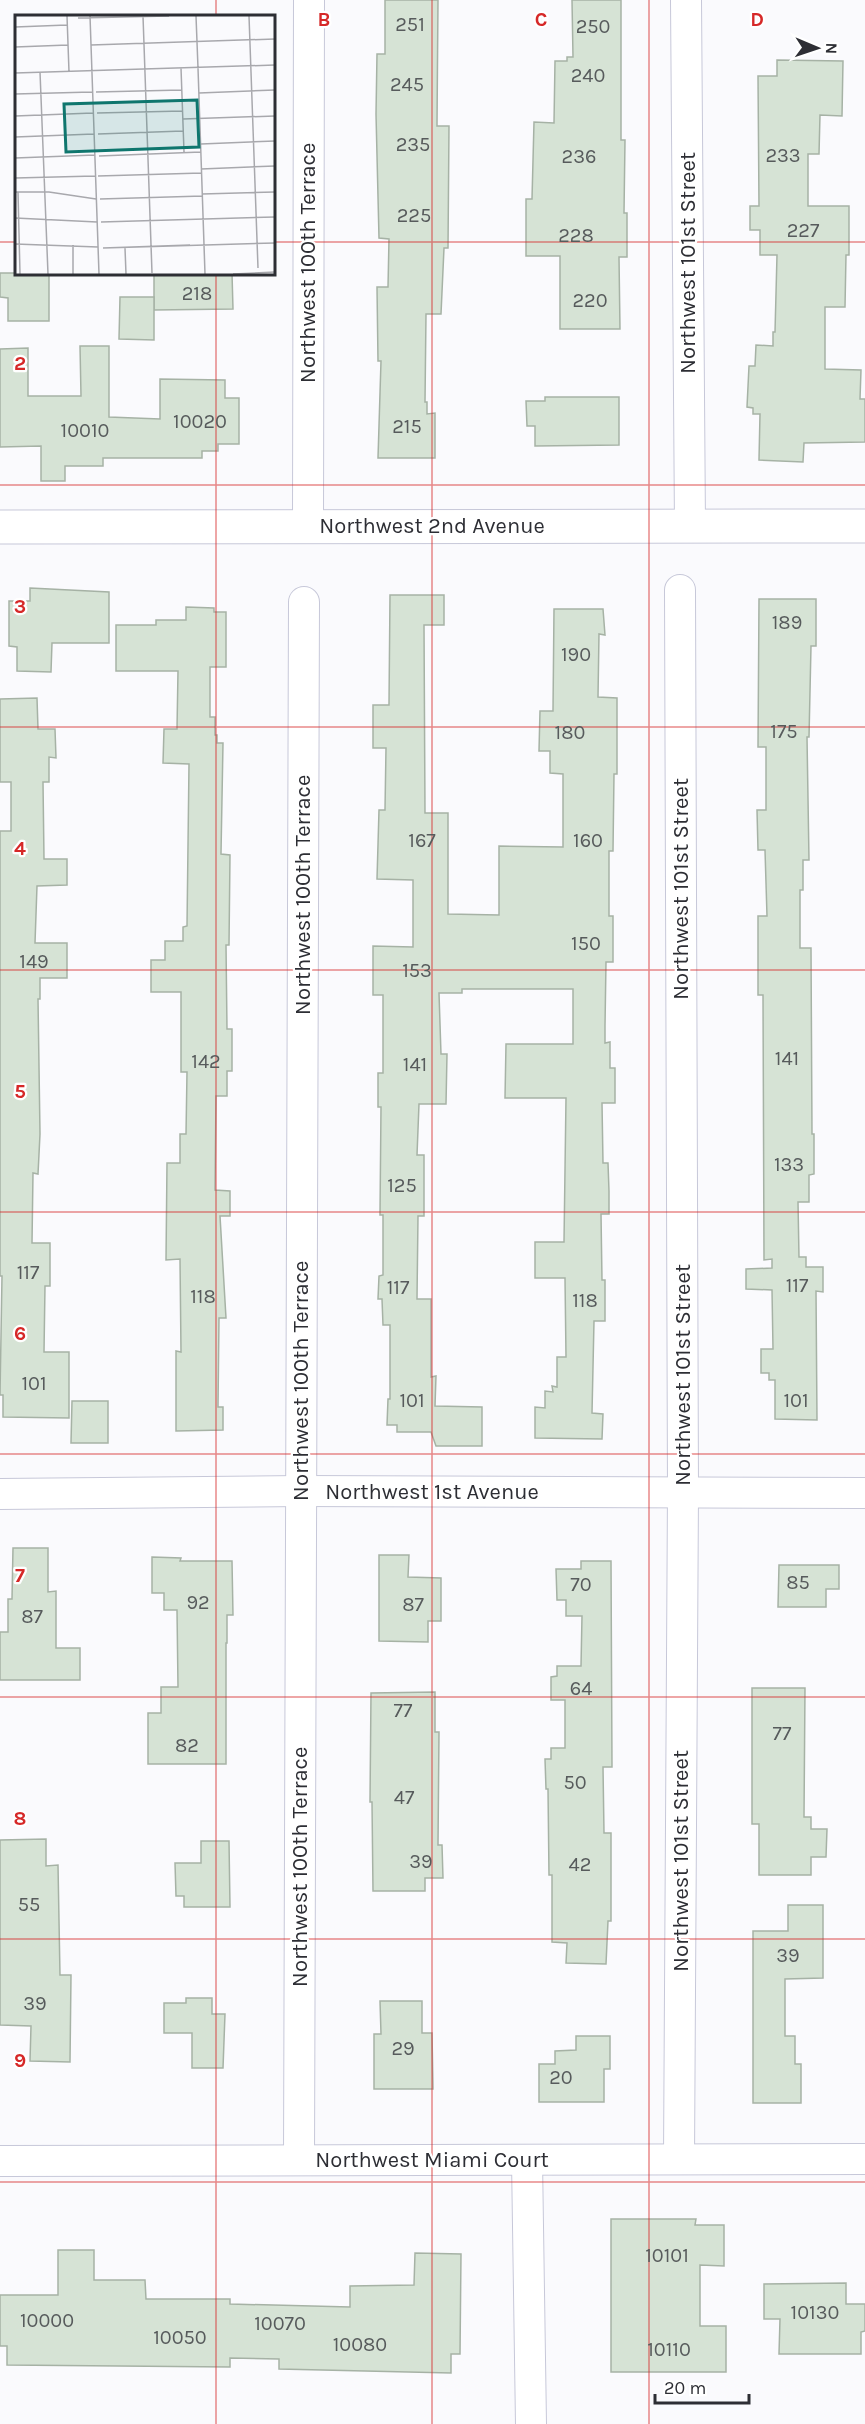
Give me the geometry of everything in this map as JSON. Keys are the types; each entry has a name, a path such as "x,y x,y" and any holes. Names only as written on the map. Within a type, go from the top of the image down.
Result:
{"street":[{"name":"Northwest 100th Terrace","path":"308,526 309,0"},
{"name":"Northwest 101st Street","path":"686,0 690,526"},
{"name":"Northwest 2nd Avenue","path":"0,527 865,526"},
{"name":"Northwest 101st Street","path":"679,2159 683,1492 680,590"},
{"name":"Northwest 100th Terrace","path":"299,2160 304,602"},
{"name":"Northwest 1st Avenue","path":"0,1494 301,1491 865,1493"},
{"name":"Northwest Miami Court","path":"0,2162 865,2159"},
{"path":"527,2160 531,2424"}],"building":[{"path":"385,0 438,0 437,126 449,126 448,248 444,248 441,314 426,314 425,402 427,402 427,414 435,413 435,458 378,458 381,361 378,361 377,287 388,287 389,239 379,238 376,114 377,54 385,54"},
{"path":"572,0 621,0 621,140 625,140 624,213 627,213 627,257 619,257 620,329 560,329 560,256 526,256 526,199 532,199 534,122 554,123 555,61 567,61 567,57 573,57"},
{"path":"777,60 843,61 842,116 820,115 819,154 808,154 808,206 849,206 849,255 846,255 845,307 825,307 825,369 861,370 860,399 865,399 865,442 804,443 803,462 759,460 760,414 753,414 753,408 747,407 749,366 755,366 756,345 773,346 773,332 775,332 777,255 760,255 760,230 750,230 750,206 759,206 758,76 777,76"},
{"path":"0,273 49,274 49,321 8,321 8,298 0,297"},
{"path":"154,274 232,274 233,309 154,310"},
{"path":"120,297 154,297 154,340 119,339"},
{"path":"80,346 109,346 109,417 160,419 160,379 225,380 225,398 239,398 239,444 218,444 218,451 202,451 202,458 103,458 103,466 65,466 65,481 41,481 41,446 0,447 0,349 28,348 28,396 81,396"},
{"path":"545,397 619,397 619,445 535,446 535,426 527,426 526,401 545,401"},
{"path":"30,588 109,592 109,643 52,643 51,672 17,671 17,647 9,646 9,601 30,601"},
{"path":"390,595 444,595 444,625 424,625 425,813 448,813 448,914 499,915 499,846 563,847 563,774 550,773 550,751 539,751 540,711 553,711 554,609 603,609 605,635 599,634 598,697 617,698 617,774 614,774 613,851 609,851 609,916 613,916 613,962 606,962 605,1026 605,1043 610,1042 610,1068 615,1068 615,1103 602,1103 603,1163 608,1163 609,1214 601,1214 605,1321 594,1321 592,1413 603,1414 602,1439 535,1438 535,1407 545,1408 545,1391 553,1392 552,1386 557,1387 557,1357 566,1357 565,1278 535,1278 535,1242 564,1242 566,1098 505,1098 506,1044 573,1044 573,989 462,989 462,993 439,993 441,1054 447,1054 446,1104 419,1104 417,1155 424,1155 424,1216 418,1216 417,1299 431,1299 431,1377 436,1376 435,1406 482,1407 482,1446 436,1446 431,1432 397,1432 397,1425 387,1425 388,1399 390,1399 390,1325 383,1325 382,1299 378,1299 379,1276 383,1275 383,1215 380,1215 381,1107 378,1107 378,1073 383,1073 383,995 373,995 373,946 413,947 413,880 377,879 379,810 385,810 386,748 373,748 373,705 389,705"},
{"path":"759,599 816,599 816,646 811,646 809,737 807,737 809,860 803,860 803,890 800,890 800,948 811,948 814,1174 809,1175 809,1202 798,1202 799,1257 806,1257 806,1267 823,1267 823,1292 816,1291 817,1420 775,1419 775,1380 769,1380 769,1373 761,1373 761,1349 773,1349 772,1290 746,1289 746,1269 772,1268 772,1259 764,1260 763,995 758,995 758,916 767,916 765,850 758,850 757,810 766,810 766,747 758,747"},
{"path":"186,607 214,608 214,612 226,612 226,667 210,667 210,717 215,717 217,743 223,743 221,854 230,855 229,945 226,945 227,1029 232,1029 232,1071 227,1071 227,1096 216,1096 215,1190 230,1191 230,1216 220,1216 226,1318 219,1318 218,1407 223,1407 223,1430 176,1431 176,1351 181,1352 180,1259 166,1260 167,1163 180,1163 180,1134 186,1134 187,1072 181,1072 181,992 151,992 151,960 165,960 165,941 183,941 183,927 187,926 189,764 163,763 164,729 177,729 178,671 116,671 116,625 156,625 156,620 186,620"},
{"path":"37,698 38,729 55,729 56,758 49,757 49,782 43,782 44,859 67,859 67,885 37,886 35,943 67,943 67,978 40,978 40,999 38,999 40,1134 38,1174 33,1173 32,1243 50,1243 50,1286 45,1286 44,1352 69,1352 69,1418 3,1417 3,1395 0,1395 2,1276 0,1276 0,831 11,831 11,782 0,782 0,699"},
{"path":"72,1401 108,1401 108,1443 71,1443"},
{"path":"13,1548 48,1548 48,1592 56,1591 56,1648 80,1648 80,1680 0,1680 0,1632 8,1632 8,1599 12,1599"},
{"path":"379,1555 409,1555 408,1577 441,1578 441,1621 428,1621 428,1642 379,1641"},
{"path":"152,1557 181,1558 180,1561 232,1561 233,1615 227,1615 226,1643 226,1764 148,1764 148,1713 161,1713 161,1687 178,1687 177,1610 164,1610 164,1593 152,1593"},
{"path":"581,1561 611,1561 612,1767 603,1767 604,1833 611,1833 611,1921 608,1921 606,1964 566,1963 567,1943 552,1942 552,1875 549,1875 548,1789 546,1789 545,1759 551,1759 551,1748 565,1748 565,1700 551,1700 551,1677 557,1676 557,1666 581,1666 582,1616 566,1616 566,1600 557,1600 556,1569 581,1569"},
{"path":"779,1565 839,1565 839,1589 826,1589 826,1607 778,1607"},
{"path":"752,1688 805,1688 804,1817 811,1817 811,1829 827,1829 826,1857 811,1857 811,1875 759,1875 759,1824 752,1824"},
{"path":"435,1692 435,1732 439,1732 438,1845 442,1845 443,1878 425,1878 425,1891 373,1891 372,1802 370,1802 371,1693"},
{"path":"46,1839 46,1866 58,1865 60,1975 71,1975 70,2062 30,2061 31,2026 0,2025 0,1840"},
{"path":"201,1841 229,1841 230,1907 184,1907 184,1896 176,1896 175,1863 201,1863"},
{"path":"788,1905 823,1905 823,1978 785,1979 785,2036 795,2036 795,2064 801,2064 801,2103 753,2103 753,1931 788,1931"},
{"path":"186,1998 212,1998 212,2014 225,2014 223,2068 192,2068 192,2033 164,2033 164,2003 186,2003"},
{"path":"380,2001 422,2001 422,2033 432,2033 433,2089 374,2089 374,2034 381,2034"},
{"path":"576,2036 610,2036 610,2069 604,2069 604,2102 539,2102 539,2064 555,2064 555,2051 576,2050"},
{"path":"611,2219 696,2219 695,2225 724,2225 724,2266 700,2265 700,2326 726,2326 726,2372 611,2372"},
{"path":"58,2250 94,2250 94,2280 145,2280 146,2299 230,2299 230,2304 350,2307 350,2286 414,2285 415,2253 461,2254 460,2354 451,2354 451,2373 279,2369 279,2359 230,2358 230,2367 7,2365 7,2346 0,2346 0,2295 58,2295"},
{"path":"846,2283 846,2304 865,2304 865,2331 861,2332 861,2354 779,2354 780,2319 764,2319 764,2284"}]}
